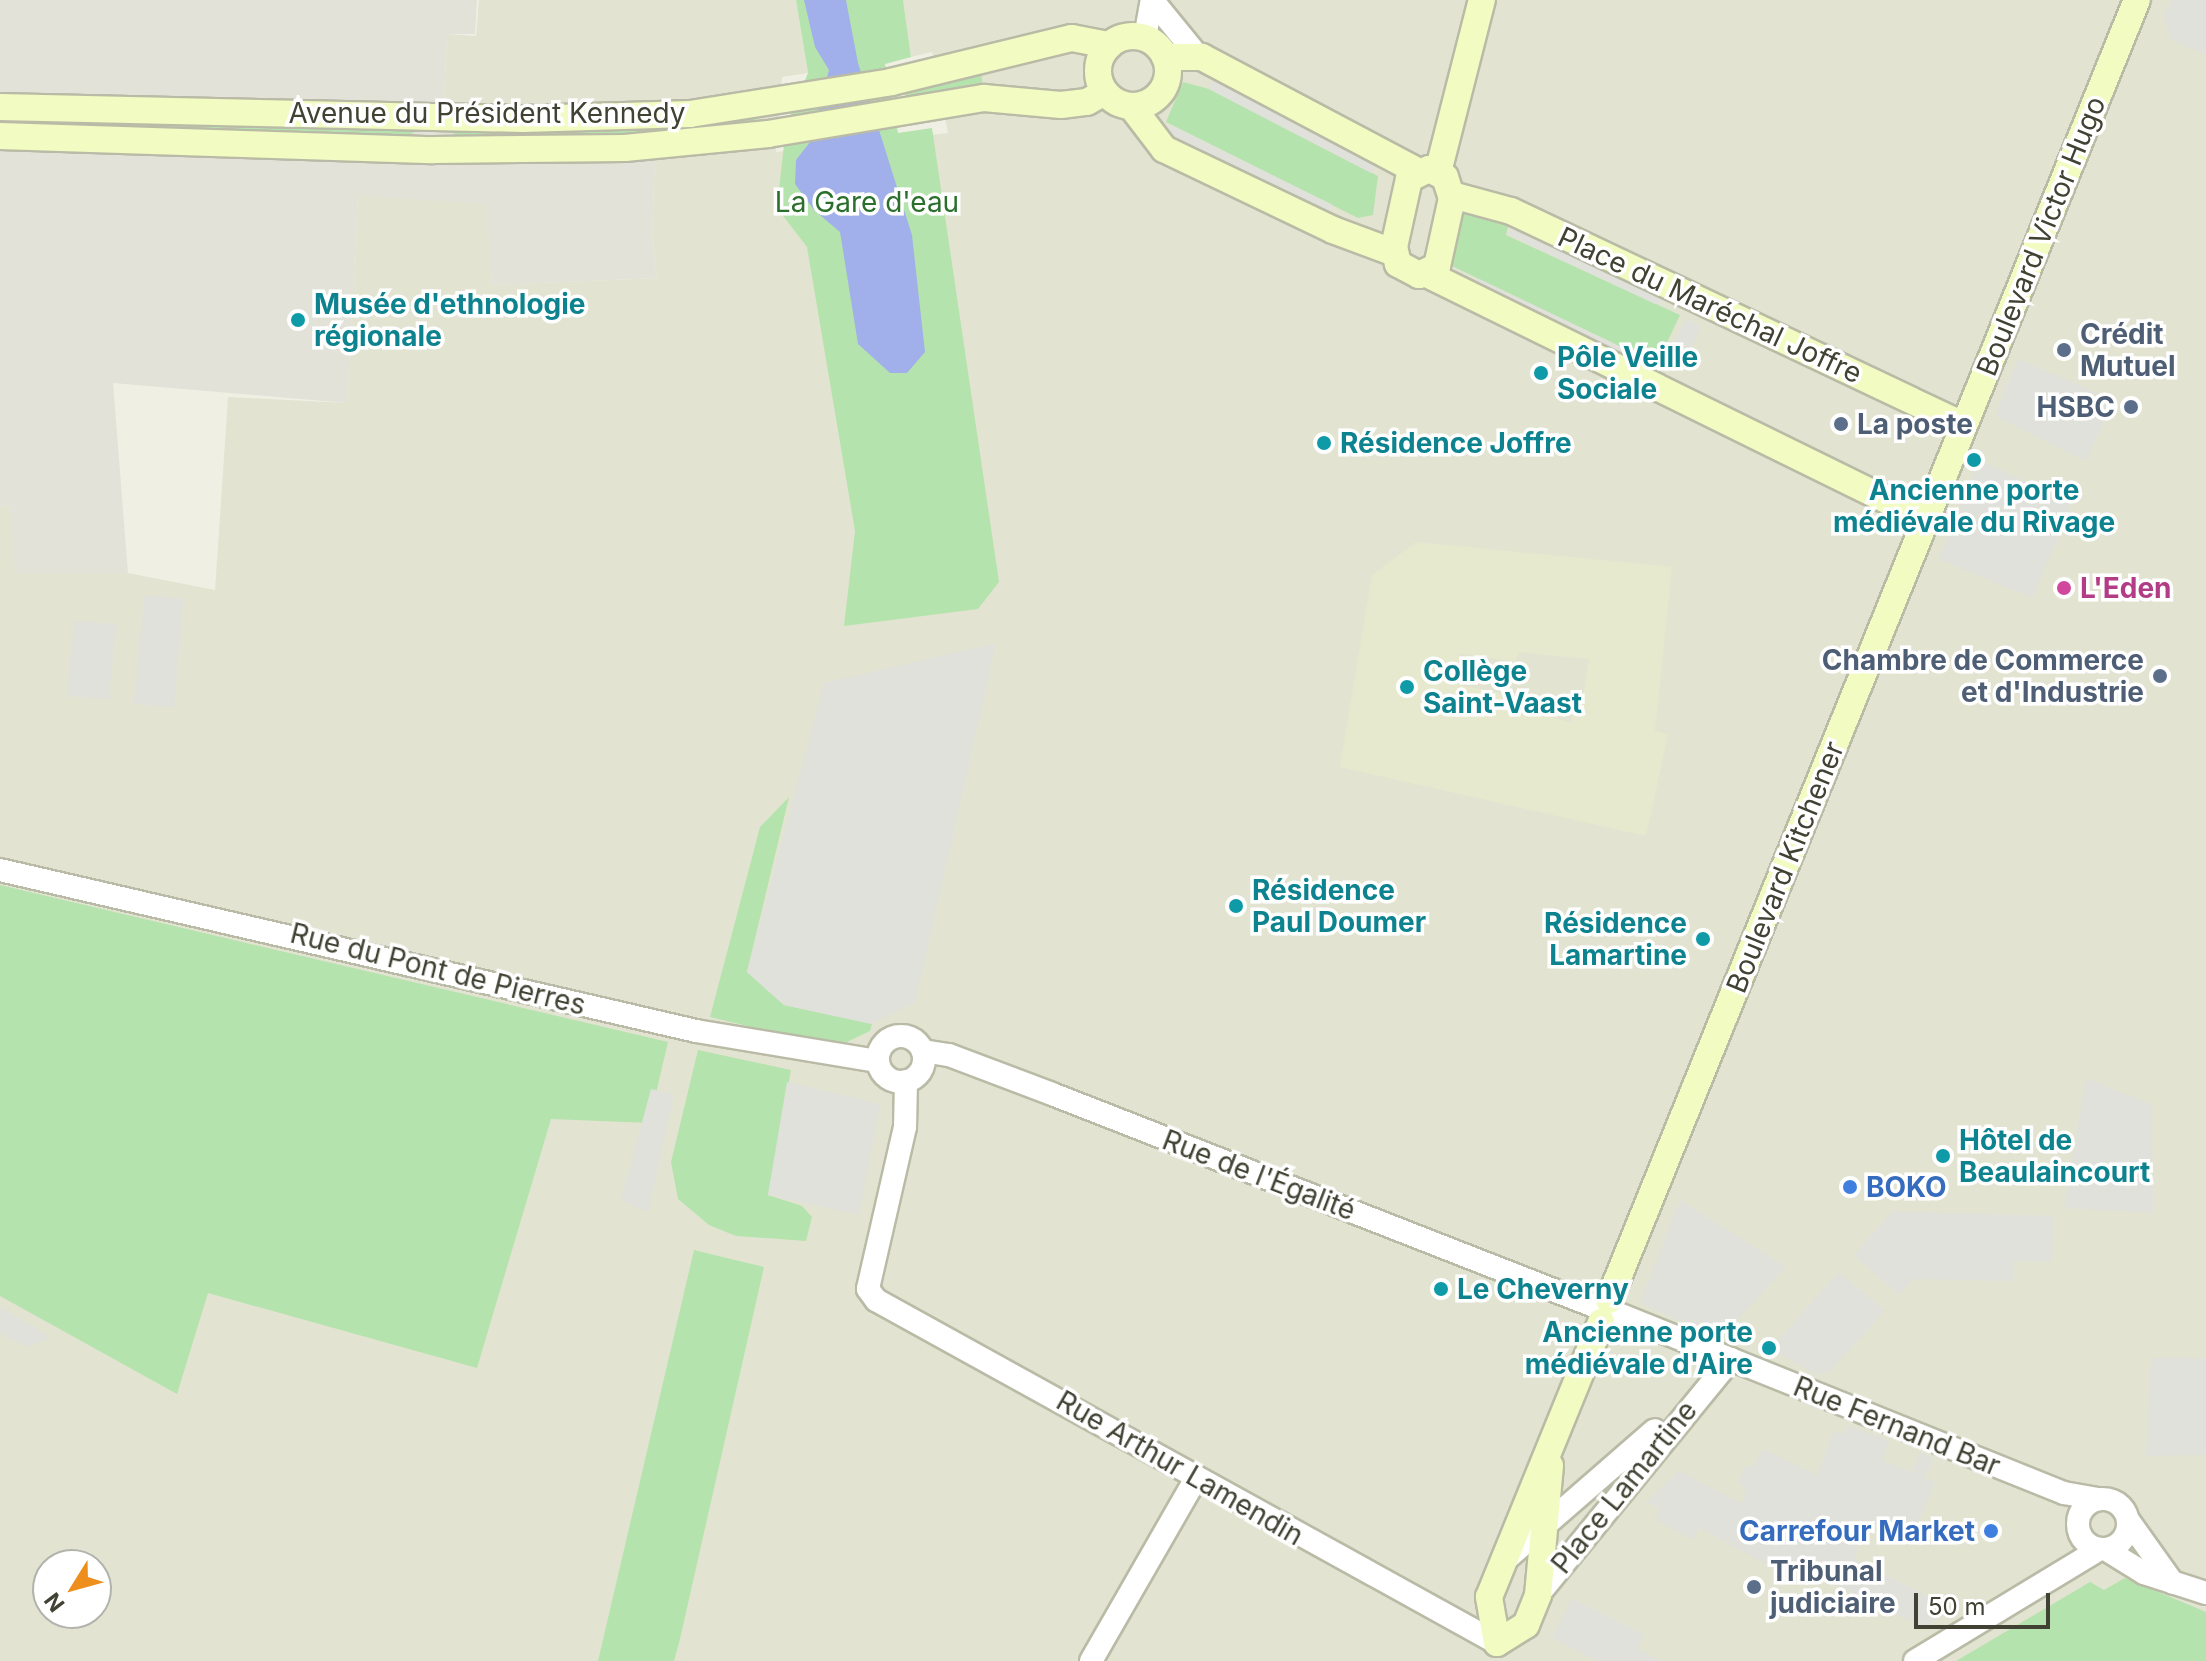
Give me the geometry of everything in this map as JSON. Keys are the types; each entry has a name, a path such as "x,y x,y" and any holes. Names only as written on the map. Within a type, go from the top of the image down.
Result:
{"main road":[{"path":"1428,172 1482,0"},
{"name":"Boulevard Victor Hugo","path":"1908,561 2137,0"},
{"path":"1132,107 1159,95 1168,77 1165,57 1145,38 1126,37 1109,45 1098,63 1104,92 1132,107 1164,149 1333,230 1395,253"},
{"name":"Avenue du Président Kennedy","path":"0,107 523,119 690,114 891,82 1072,38 1109,45"},
{"path":"1165,57 1197,55 1428,172 1452,195 1437,266 1427,274"},
{"name":"Avenue du Président Kennedy","path":"0,136 521,150 652,146 768,134 984,98 1061,105 1087,102 1104,92"},
{"path":"41,107 48,136"},
{"path":"1428,172 1409,179 1395,253 1398,264 1413,273 1427,274 1925,519"},
{"name":"Place du Maréchal Joffre","path":"1452,195 1511,211 1963,425"},
{"name":"Boulevard Kitchener","path":"1663,1174 1908,561"},
{"name":"Place Lamartine","path":"1494,1652 1487,1610 1501,1564 1663,1174"},
{"name":"Place Lamartine","path":"1494,1652 1526,1625 1538,1595 1551,1446"}],"street":[{"path":"1145,38 1152,0"},
{"path":"1152,0 1197,55"},
{"name":"Rue du Pont de Pierres","path":"0,870 696,1031 877,1061"},
{"path":"896,1036 910,1037 923,1051 919,1073 906,1081 890,1080 877,1061 880,1048 896,1036"},
{"name":"Rue de l'Égalité","path":"923,1051 949,1055 1039,1089 1605,1310"},
{"name":"Rue Arthur Lamendin","path":"906,1081 905,1127 868,1289 889,1310 1041,1389 1494,1652"},
{"path":"1605,1310 1731,1359 1701,1390"},
{"name":"Rue Fernand Bar","path":"1731,1359 2064,1493 2099,1499"},
{"name":"Place Lamartine","path":"1501,1564 1701,1390"},
{"name":"Place Lamartine","path":"1538,1595 1701,1390"},
{"path":"1091,1661 1195,1480"},
{"path":"2064,1493 2091,1540 2144,1573 2206,1593"},
{"path":"2091,1540 2084,1506 2099,1499 2116,1502 2173,1583"},
{"path":"1915,1661 2067,1566 2091,1540 2125,1536 2128,1520"}],"shaded area":[{"path":"0,0 477,0 475,34 447,34 444,96 453,130 656,132 652,235 657,278 492,285 486,204 358,195 347,403 113,383 128,573 15,573 10,505 0,506"},
{"path":"479,0 796,0 808,73 782,77 776,152 948,133 932,52 911,57 903,0 2206,0 2206,1661 0,1661 0,506 10,505 16,573 128,573 215,590 228,397 347,403 358,194 487,204 492,285 657,278 652,235 656,132 453,130 444,96 447,34 476,36"},
{"path":"2173,0 2206,0 2206,55 2171,40 2164,14"},
{"path":"1216,76 1378,160 1371,173 1209,89"},
{"path":"1171,125 1333,205 1325,219 1162,139"},
{"path":"1521,226 1669,297 1655,304 1506,234"},
{"path":"1479,279 1623,348 1607,357 1464,285"},
{"path":"1686,319 1701,326 1680,371 1664,363"},
{"path":"2018,359 2114,400 2086,461 1995,416"},
{"path":"1980,460 2072,504 2032,598 1939,559"},
{"path":"1416,542 1672,567 1655,731 1668,734 1646,836 1340,767 1372,575","holes":["1518,652 1589,659 1583,698 1574,707 1571,723 1510,706 1511,695 1454,684 1460,653 1516,662"]},
{"path":"144,595 183,599 174,708 134,704"},
{"path":"74,621 116,624 109,700 67,696"},
{"path":"996,643 915,1003 872,1024 784,1005 747,972 824,683"},
{"path":"2086,1078 2152,1105 2153,1213 2064,1208"},
{"path":"787,1082 880,1104 859,1215 768,1195"},
{"path":"651,1089 674,1094 648,1212 621,1200"},
{"path":"1680,1200 1786,1267 1720,1339 1640,1303"},
{"path":"1893,1211 2054,1216 2051,1262 2014,1261 2013,1281 1913,1279 1899,1295 1854,1255"},
{"path":"1839,1272 1885,1311 1831,1370 1816,1375 1771,1348"},
{"path":"0,1307 51,1338 26,1347 0,1333"},
{"path":"2151,1358 2206,1358 2206,1455 2146,1456"},
{"path":"1848,1425 1889,1441 1882,1460 1902,1469 1912,1472 1920,1452 1934,1458 1924,1477 1935,1482 1911,1541 1873,1525 1867,1540 1861,1537 1854,1559 1952,1609 1924,1628 1798,1566 1791,1578 1700,1528 1693,1540 1655,1520 1660,1509 1646,1502 1679,1471 1741,1503 1747,1489 1738,1483 1746,1465 1754,1467 1762,1449 1817,1475 1834,1431 1844,1434"},
{"path":"1572,1599 1644,1635 1638,1649 1661,1661 1597,1661 1552,1638"}],"green space":[{"name":"La Gare d'eau","path":"796,0 903,0 911,57 885,64 898,133 932,128 999,582 978,609 844,626 855,531 807,247 777,208 786,126 808,73"},
{"path":"981,70 983,89 906,97 903,87"},
{"path":"1183,82 1209,89 1378,176 1373,215 1358,218 1166,122"},
{"path":"756,116 757,121 704,130 570,140 461,140 448,128"},
{"path":"76,118 423,126 404,139 255,137"},
{"path":"1465,205 1510,218 1506,235 1680,315 1657,364 1452,266"},
{"path":"789,797 747,972 784,1005 872,1024 870,1031 847,1042 809,1041 710,1017 760,827"},
{"path":"0,885 668,1042 649,1123 551,1119 477,1368 208,1293 177,1394 0,1296"},
{"path":"698,1050 791,1070 768,1195 802,1206 812,1217 806,1241 736,1236 709,1225 678,1199 671,1162"},
{"path":"694,1250 764,1267 680,1639 674,1661 598,1661"},
{"path":"2125,1578 2206,1612 2206,1661 1956,1661 2090,1582 2104,1590"}],"water":[{"path":"804,0 846,0 858,63 912,235 925,352 907,373 890,373 858,344 840,232 814,210 795,184 796,160 810,142 829,70 815,47"}],"place":[{"name":"Musée d'ethnologie régionale","path":"298,320"},
{"name":"Crédit Mutuel","path":"2064,350"},
{"name":"Pôle Veille Sociale","path":"1541,373"},
{"name":"HSBC","path":"2131,407"},
{"name":"La poste","path":"1841,424"},
{"name":"Résidence Joffre","path":"1324,443"},
{"name":"Ancienne porte médiévale du Rivage","path":"1974,460"},
{"name":"L'Eden","path":"2064,588"},
{"name":"Chambre de Commerce et d'Industrie","path":"2160,676"},
{"name":"Collège Saint-Vaast","path":"1407,687"},
{"name":"Résidence Paul Doumer","path":"1236,906"},
{"name":"Résidence Lamartine","path":"1703,939"},
{"name":"Hôtel de Beaulaincourt","path":"1943,1156"},
{"name":"BOKO","path":"1850,1187"},
{"name":"Le Cheverny","path":"1441,1289"},
{"name":"Ancienne porte médiévale d'Aire","path":"1769,1348"},
{"name":"Carrefour Market","path":"1991,1531"},
{"name":"Tribunal judiciaire","path":"1754,1587"}]}
